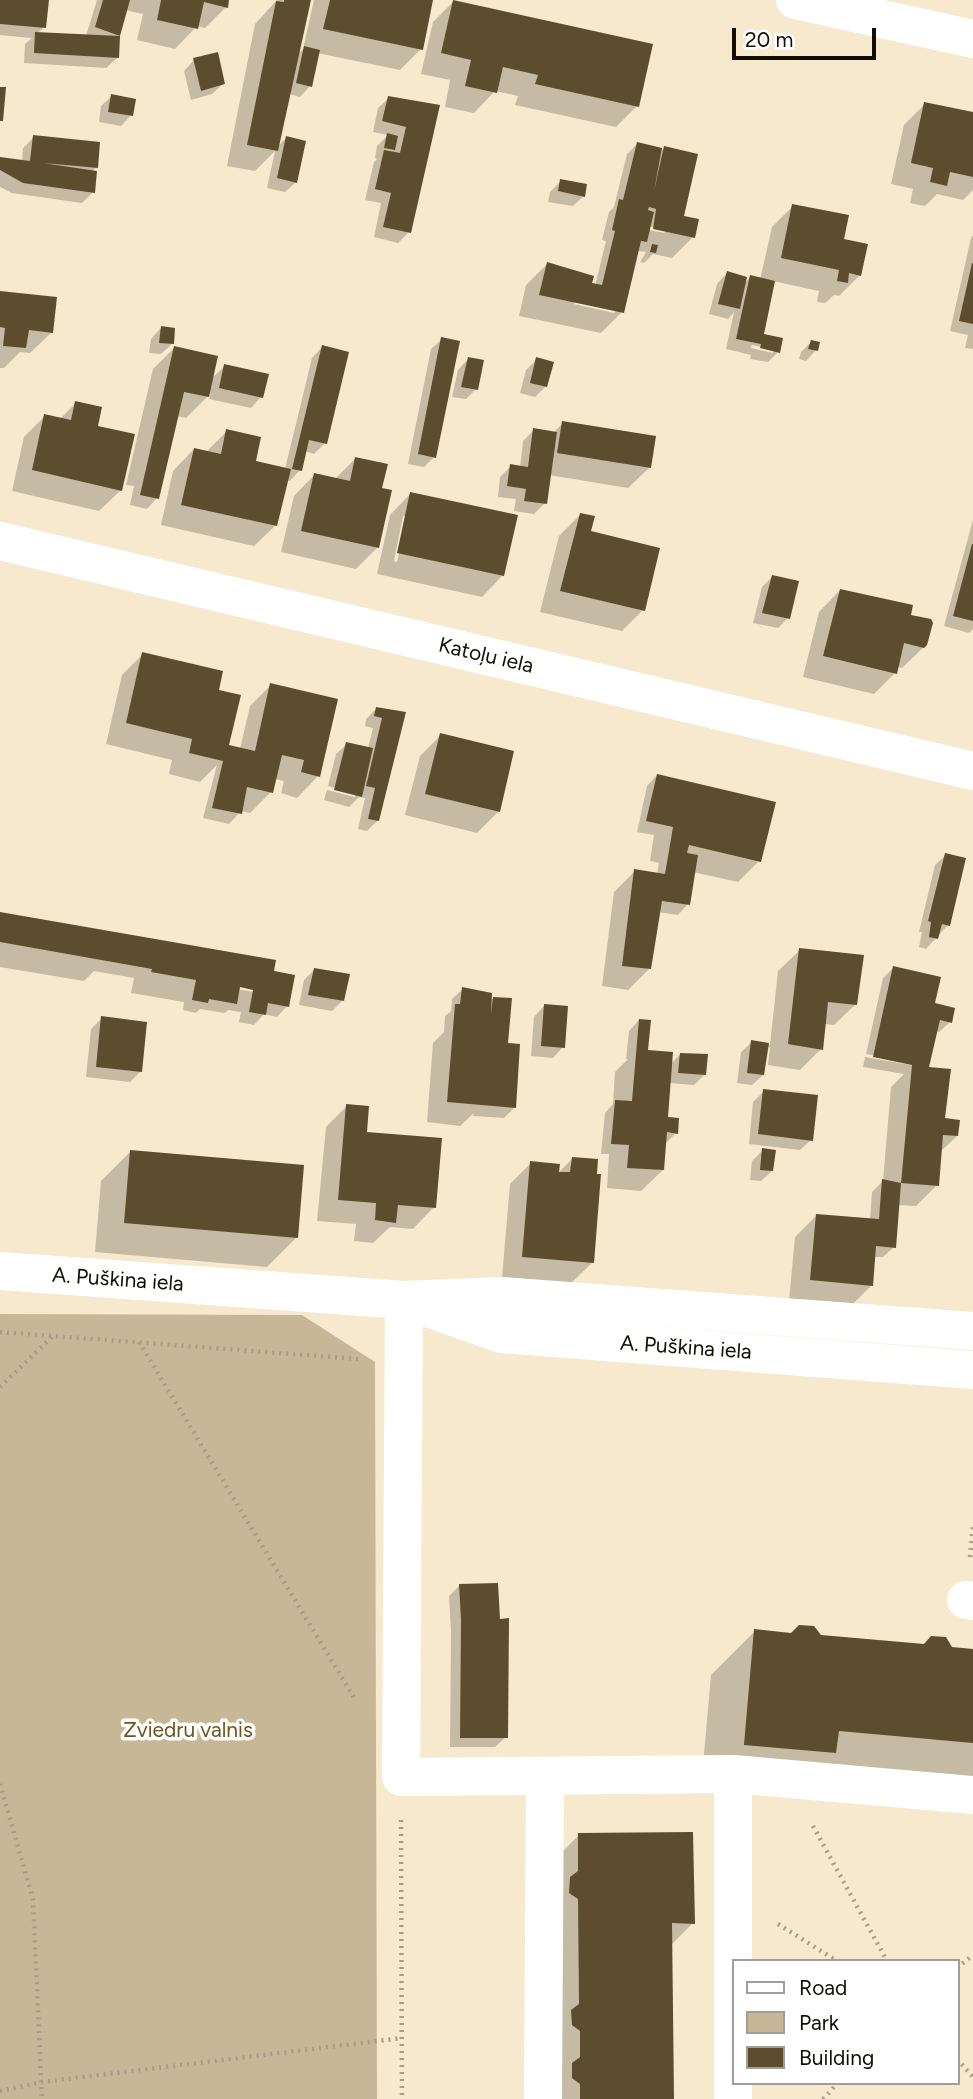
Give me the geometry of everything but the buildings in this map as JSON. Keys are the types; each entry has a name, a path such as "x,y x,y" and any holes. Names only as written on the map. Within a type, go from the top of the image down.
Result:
{"street":[{"path":"795,0 973,39"},
{"name":"Katoļu iela","path":"0,541 973,771"},
{"name":"A. Puškina iela","path":"0,1271 404,1300 501,1296 973,1331"},
{"path":"404,1300 401,1777 733,1774 973,1795"},
{"name":"A. Puškina iela","path":"404,1300 502,1334 973,1370"},
{"path":"733,1774 733,1959"},
{"path":"543,2099 545,1777"}],"path":[{"path":"0,1387 54,1335"},
{"path":"139,1342 359,1706"},
{"path":"401,1777 402,2099"},
{"path":"788,1780 886,1959"},
{"path":"0,1784 33,1899 42,2099"},
{"path":"733,1896 834,1959"},
{"path":"959,1966 973,1955"},
{"path":"0,2091 42,2082 402,2038"},
{"path":"959,2061 973,2077"},
{"path":"823,2099 836,2085"}],"green space":[{"name":"Zviedru valnis","path":"0,1314 302,1315 375,1362 377,2099 0,2099"}]}
